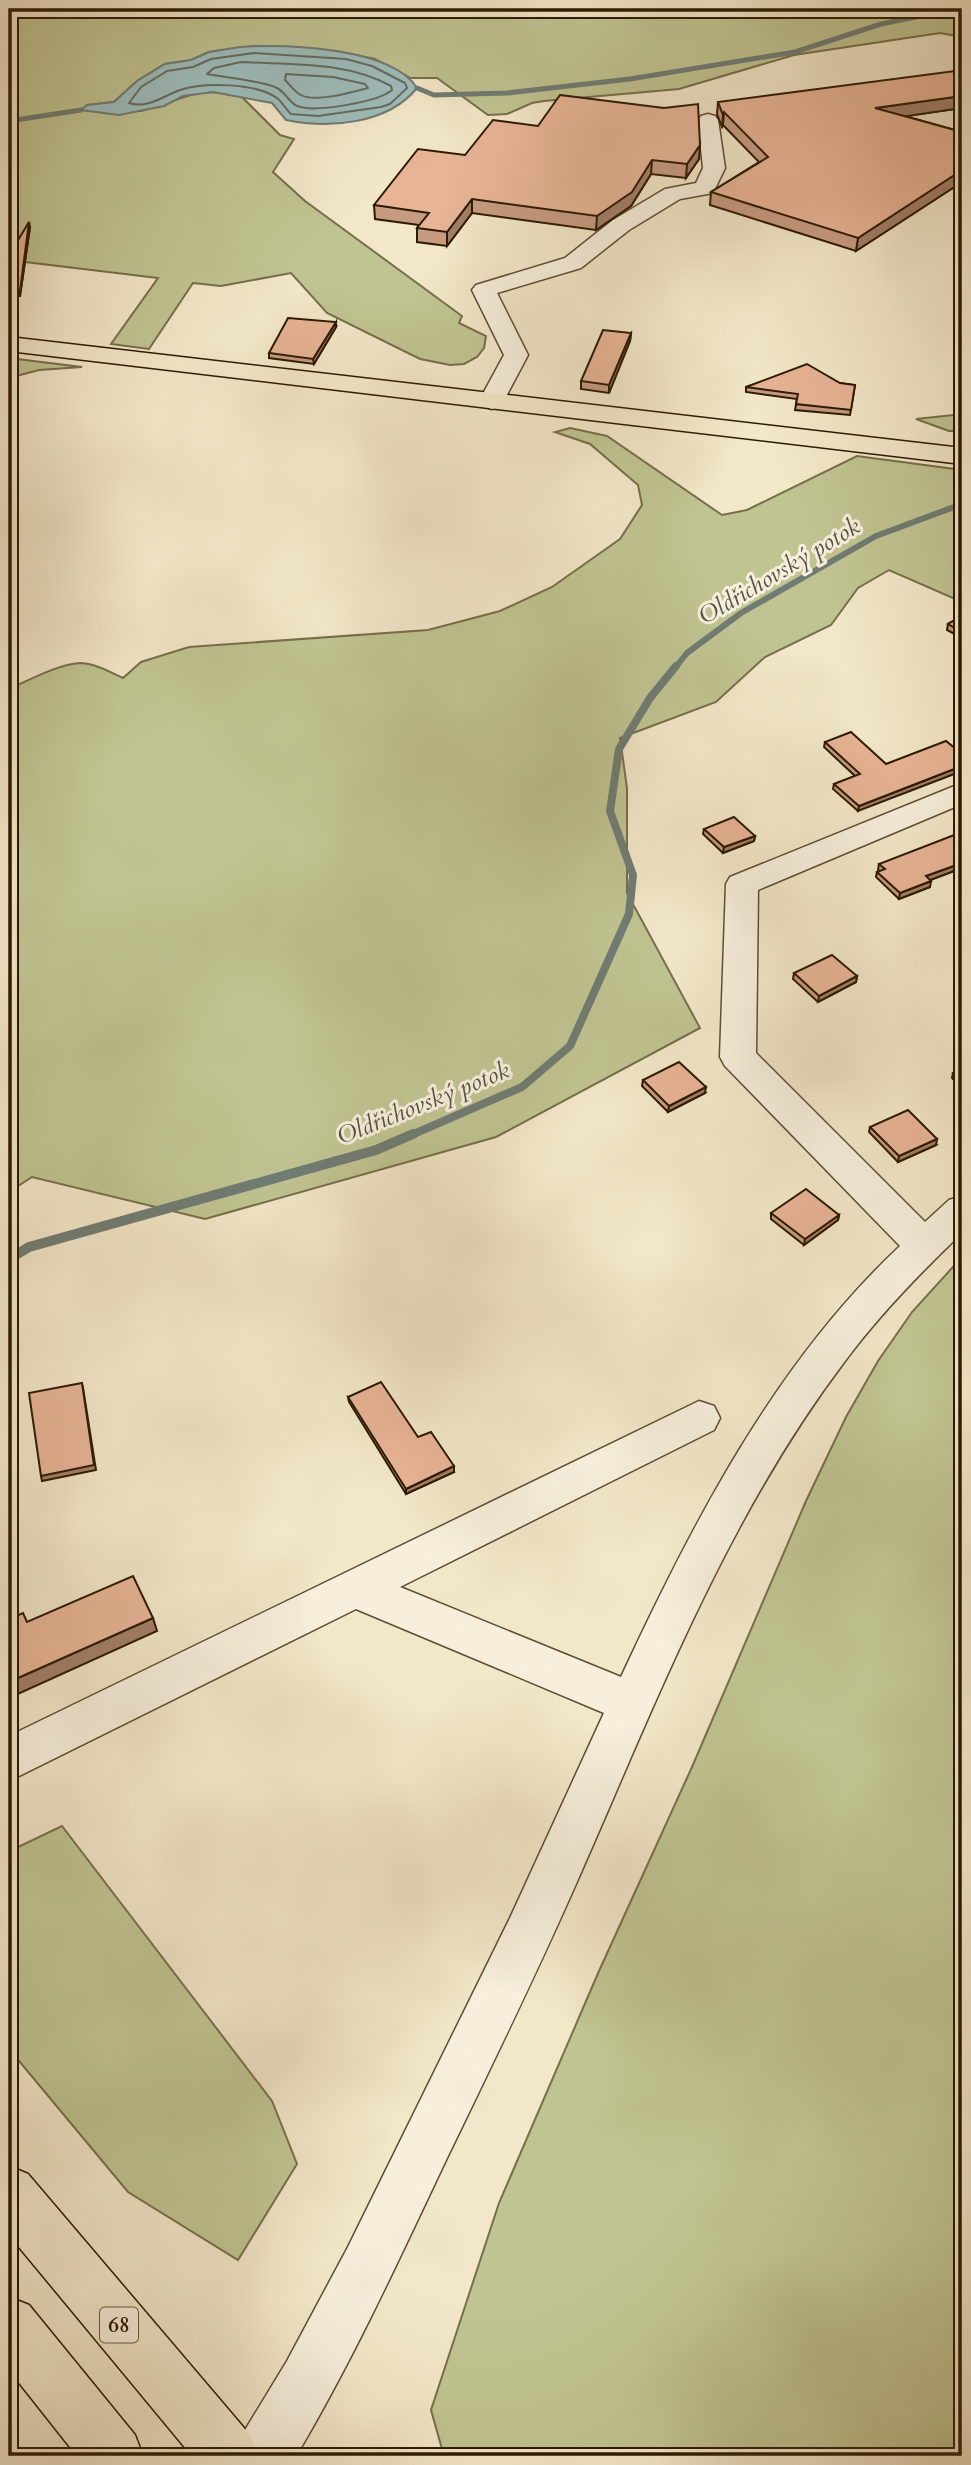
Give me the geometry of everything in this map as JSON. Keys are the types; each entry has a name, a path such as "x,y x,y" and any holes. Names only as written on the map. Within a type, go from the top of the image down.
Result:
{"main road":[{"path":"9,344 961,456"},
{"name":"68","path":"9,2193 229,2456"},
{"path":"9,2325 114,2456"}],"street":[{"path":"492,401 516,355 484,290 573,263 621,225 673,194 705,188 714,168 708,120"},
{"path":"922,1244 738,1057 742,884 962,793"},
{"path":"263,2456 341,2321 541,1908 632,1703 716,1529 811,1372 922,1244 962,1210"},
{"path":"9,1759 699,1418"},
{"path":"357,1589 632,1703"}],"green space":[{"path":"9,9 962,9 962,37 940,33 794,55 679,89 544,101 507,114 488,115 437,78 410,78 375,59 336,51 254,46 209,52 191,60 165,64 137,81 114,102 87,105 141,111 197,93 241,96 280,135 294,139 273,172 305,201 462,316 459,323 486,336 484,348 477,357 464,364 450,365 420,359 327,313 291,273 221,286 193,283 149,349 111,344 158,278 9,260"},
{"path":"9,358 82,367 39,370 9,378"},
{"path":"962,414 962,431 949,431 916,419"},
{"path":"570,428 607,436 722,515 747,510 857,456 962,470 962,602 889,570 858,588 831,625 765,657 716,702 620,738 627,788 627,893 700,1028 496,1137 205,1219 32,1177 9,1192 9,689 54,669 81,663 123,678 141,662 189,647 428,630 500,611 552,587 620,539 642,505 638,485 590,444 555,432"},
{"path":"962,1257 962,2456 444,2456 431,2410 499,2203 599,1971 692,1767 806,1501 846,1417 878,1361 912,1312"},
{"path":"62,1826 272,2101 297,2164 238,2260 128,2192 9,2049 9,1841 14,1849"}],"water":[{"path":"283,46 362,56 404,74 417,88 405,100 390,109 357,121 339,123 286,120 272,103 213,92 183,96 164,106 119,115 81,110 87,105 114,102 137,81 165,64 240,47"}],"building":[{"path":"955,71 962,76 962,96 875,108 962,132 962,170 858,238 711,192 768,157 724,112 723,115 718,102"},
{"path":"560,95 664,108 698,104 700,145 687,164 652,160 632,192 597,216 472,199 447,232 417,228 429,213 374,205 418,149 465,155 493,120 538,126"},
{"path":"29,222 20,291 9,292 9,255"},
{"path":"288,318 336,322 313,359 269,353"},
{"path":"603,330 631,333 609,385 581,381"},
{"path":"807,364 840,383 855,385 851,410 796,404 798,394 746,387"},
{"path":"962,616 962,632 948,624"},
{"path":"851,732 886,764 946,741 962,754 962,766 859,806 834,784 860,774 825,742"},
{"path":"734,817 755,836 724,847 704,829"},
{"path":"962,832 962,863 926,876 931,881 900,893 877,872 885,869 879,864"},
{"path":"832,955 857,976 819,996 794,973"},
{"path":"679,1062 706,1087 669,1106 643,1080"},
{"path":"962,1069 962,1082 953,1073"},
{"path":"908,1110 937,1139 899,1156 870,1127"},
{"path":"806,1189 839,1215 805,1239 771,1213"},
{"path":"381,1382 418,1437 431,1432 454,1466 406,1489 348,1397"},
{"path":"82,1383 94,1465 41,1476 29,1393"},
{"path":"133,1576 153,1618 9,1682 9,1619 23,1613 27,1622"}],"waterway":[{"path":"417,88 434,95 507,93 630,79 795,52 881,24 955,9"},
{"path":"9,121 81,110"},
{"name":"Oldřichovský potok","path":"675,668 687,653 741,613 876,536 962,504"},
{"name":"Oldřichovský potok","path":"409,1136 522,1087 570,1046 629,914 633,875 610,811 619,749 650,698 676,666"},
{"name":"Oldřichovský potok","path":"9,1259 29,1247 376,1150 413,1134"}]}
